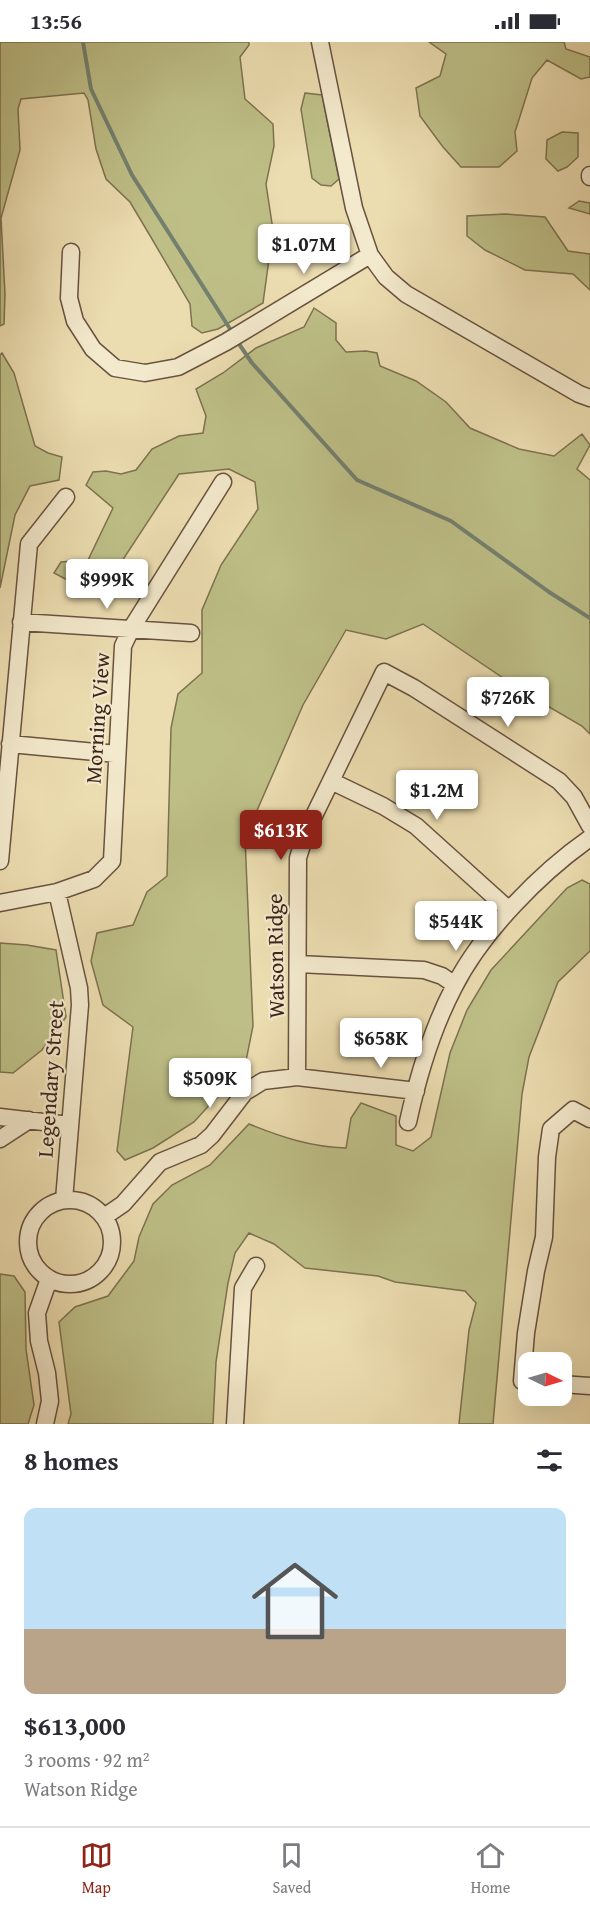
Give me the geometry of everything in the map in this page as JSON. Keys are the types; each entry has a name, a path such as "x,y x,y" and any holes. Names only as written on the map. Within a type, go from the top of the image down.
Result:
{"street":[{"path":"320,42 354,208 370,255 387,277 406,294 579,394 590,398"},
{"path":"71,252 69,298 75,321 93,349 115,368 145,373 178,367 226,342 370,255"},
{"name":"Morning View","path":"0,903 57,892 94,879 112,861 123,646 131,629 223,482"},
{"path":"0,861 29,544 66,497"},
{"path":"21,622 190,633"},
{"name":"Watson Ridge","path":"297,1077 298,858 306,832 384,672 414,688 559,781 574,797 590,826"},
{"path":"10,744 117,754"},
{"path":"331,781 383,806 416,826 509,910"},
{"path":"408,1122 431,1039 454,985 486,938 519,898 590,838"},
{"name":"Legendary Street","path":"57,892 79,988 80,1005 64,1200"},
{"path":"298,964 424,970 441,976 454,985"},
{"path":"104,1217 123,1204 160,1162 201,1145 212,1135 245,1092 263,1081 297,1077 416,1090"},
{"path":"525,1352 525,1333 544,1237 547,1157 551,1129 573,1110 590,1119"},
{"path":"0,1117 69,1125"},
{"path":"0,1139 29,1120"},
{"path":"64,1200 75,1200 86,1203 104,1217 110,1230 112,1244 101,1270 90,1279 77,1283 63,1283 49,1279 39,1271 28,1247 28,1234 41,1211 64,1200"},
{"path":"236,1424 243,1288 256,1266"},
{"path":"45,1424 50,1401 47,1373 39,1341 37,1313 49,1279"},
{"path":"572,1385 590,1386"}],"green space":[{"path":"0,42 249,42 240,57 245,99 273,124 274,146 266,184 273,230 263,303 218,329 202,333 192,326 190,304 152,239 130,202 106,179 96,149 88,100 84,93 21,99 18,109 20,150 1,218 5,294 4,324 0,326"},
{"path":"429,42 564,42 566,49 590,57 590,77 581,79 547,60 532,78 515,132 517,151 499,167 461,167 420,116 416,88 440,76 446,54"},
{"path":"305,93 322,95 339,179 331,186 321,185 312,178 301,109"},
{"path":"562,132 578,133 578,157 567,167 558,171 546,159 547,140"},
{"path":"579,201 590,203 590,214 569,208"},
{"path":"505,214 545,217 568,251 590,254 590,290 573,274 525,270 485,250 467,236 467,216"},
{"path":"314,308 336,323 336,340 346,352 377,353 380,366 416,381 446,402 470,428 519,449 554,456 582,434 590,445 577,469 590,480 590,734 582,726 527,694 423,624 386,639 346,630 303,705 245,838 253,1026 245,1066 194,1122 153,1148 125,1160 117,1151 133,1027 103,1005 91,961 97,933 133,925 147,892 167,876 171,728 178,694 202,673 202,610 221,565 258,509 255,482 229,469 179,474 107,584 71,582 54,573 61,562 88,560 113,508 86,485 93,472 106,471 121,474 136,470 152,449 179,436 203,433 206,416 196,389 223,373 256,348 304,327"},
{"path":"2,353 14,373 35,446 62,457 59,480 30,486 15,515 0,588 0,355"},
{"path":"582,880 590,884 590,951 558,982 529,1057 522,1094 493,1424 459,1424 469,1330 476,1303 465,1291 395,1282 378,1276 305,1268 274,1244 249,1233 235,1253 228,1283 216,1362 213,1424 68,1424 71,1414 59,1322 75,1307 108,1296 134,1261 139,1237 153,1204 172,1185 210,1165 249,1124 296,1140 321,1146 346,1148 351,1118 361,1103 396,1116 396,1145 413,1151 431,1137 450,1053 467,1010 491,970 567,888"},
{"path":"0,943 56,950 66,1017 42,1050 13,1073 0,1072"},
{"path":"0,1274 14,1276 25,1292 26,1349 34,1405 28,1424 0,1424"}],"waterway":[{"path":"83,42 91,89 132,175 232,332"},
{"path":"237,341 252,363 357,480 451,521 549,592 590,618"}]}
